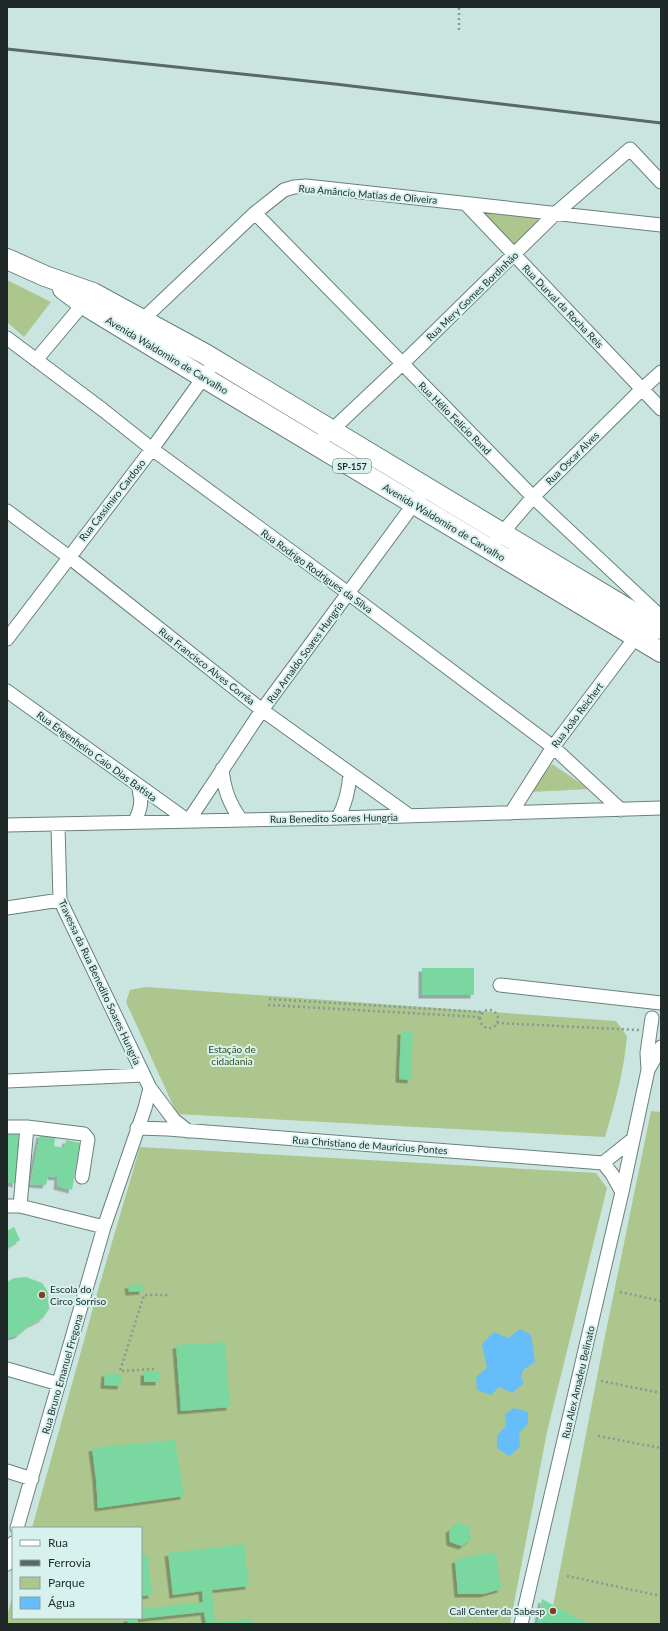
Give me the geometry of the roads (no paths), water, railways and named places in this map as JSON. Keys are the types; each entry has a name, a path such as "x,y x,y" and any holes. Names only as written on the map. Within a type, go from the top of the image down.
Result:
{"main road":[{"name":"Avenida Waldomiro de Carvalho","path":"7,259 45,276 93,293 204,378 316,445 420,496 502,533 654,633"},
{"name":"Avenida Waldomiro de Carvalho","path":"45,276 83,304 216,360 330,430 489,549 654,633"}],"street":[{"name":"Rua Mery Gomes Bordinhão","path":"316,445 330,430 402,364 556,213 630,149 661,182"},
{"name":"Rua Amâncio Matias de Oliveira","path":"136,326 255,213 284,190 294,187 306,186 661,225"},
{"name":"Rua Durval da Rocha Reis","path":"466,204 661,409"},
{"name":"Rua Hélio Felício Rand","path":"255,213 533,497 654,633"},
{"path":"36,360 83,304"},
{"name":"Rua Rodrigo Rodrigues da Silva","path":"7,338 152,449 348,593 553,747 621,810"},
{"name":"Rua Cassimiro Cardoso","path":"7,639 152,449 216,360"},
{"name":"Rua Oscar Alves","path":"489,549 533,497 661,372"},
{"name":"Rua Arnaldo Soares Hungria","path":"188,820 262,710 420,496"},
{"name":"Rua Francisco Alves Corrêa","path":"7,511 69,557 262,710 410,816"},
{"name":"Rua João Reichert","path":"511,812 553,747 654,633"},
{"name":"Rua Engenheiro Caio Dias Batista","path":"7,691 188,820"},
{"path":"222,769 223,783 227,796 241,820"},
{"path":"338,818 345,804 349,788 350,773"},
{"path":"135,821 141,809 142,801 138,785"},
{"name":"Rua Benedito Soares Hungria","path":"7,825 58,825 135,821 338,818 661,808"},
{"name":"Travessa da Rua Benedito Soares Hungria","path":"58,825 60,900 150,1088 174,1120 188,1131"},
{"path":"7,908 60,900"},
{"path":"500,985 661,1004"},
{"path":"648,1070 647,1053 655,1027 656,1009 661,1004"},
{"path":"648,1070 661,1047"},
{"name":"Rua Alex Amadeu Belinato","path":"521,1624 622,1192 648,1070"},
{"path":"7,1082 144,1075"},
{"name":"Rua Bruno Emanuel Fregona","path":"17,1527 104,1227 145,1108 150,1088"},
{"path":"7,1127 27,1127 84,1134 88,1139 82,1177"},
{"path":"27,1127 13,1206 104,1227"},
{"name":"Rua Christiano de Mauricius Pontes","path":"137,1128 603,1163"},
{"path":"622,1192 612,1174 603,1163 633,1139"},
{"path":"7,1369 59,1384"},
{"path":"7,1471 32,1478"},
{"path":"7,1564 12,1546"}],"water":[{"path":"520,1329 531,1335 535,1362 523,1370 521,1378 524,1383 512,1393 499,1387 491,1395 477,1390 476,1377 487,1368 482,1344 494,1332 508,1338"},
{"path":"514,1408 528,1412 528,1424 519,1433 520,1447 509,1456 497,1448 497,1436 506,1426 505,1414"}],"railway":[{"path":"7,49 335,84 661,123"}],"place":[{"name":"Escola do Circo Sorriso","path":"42,1295"},
{"name":"Call Center da Sabesp","path":"553,1611"}],"park label":[{"name":"Estação de cidadania","path":"232,1054"}]}
